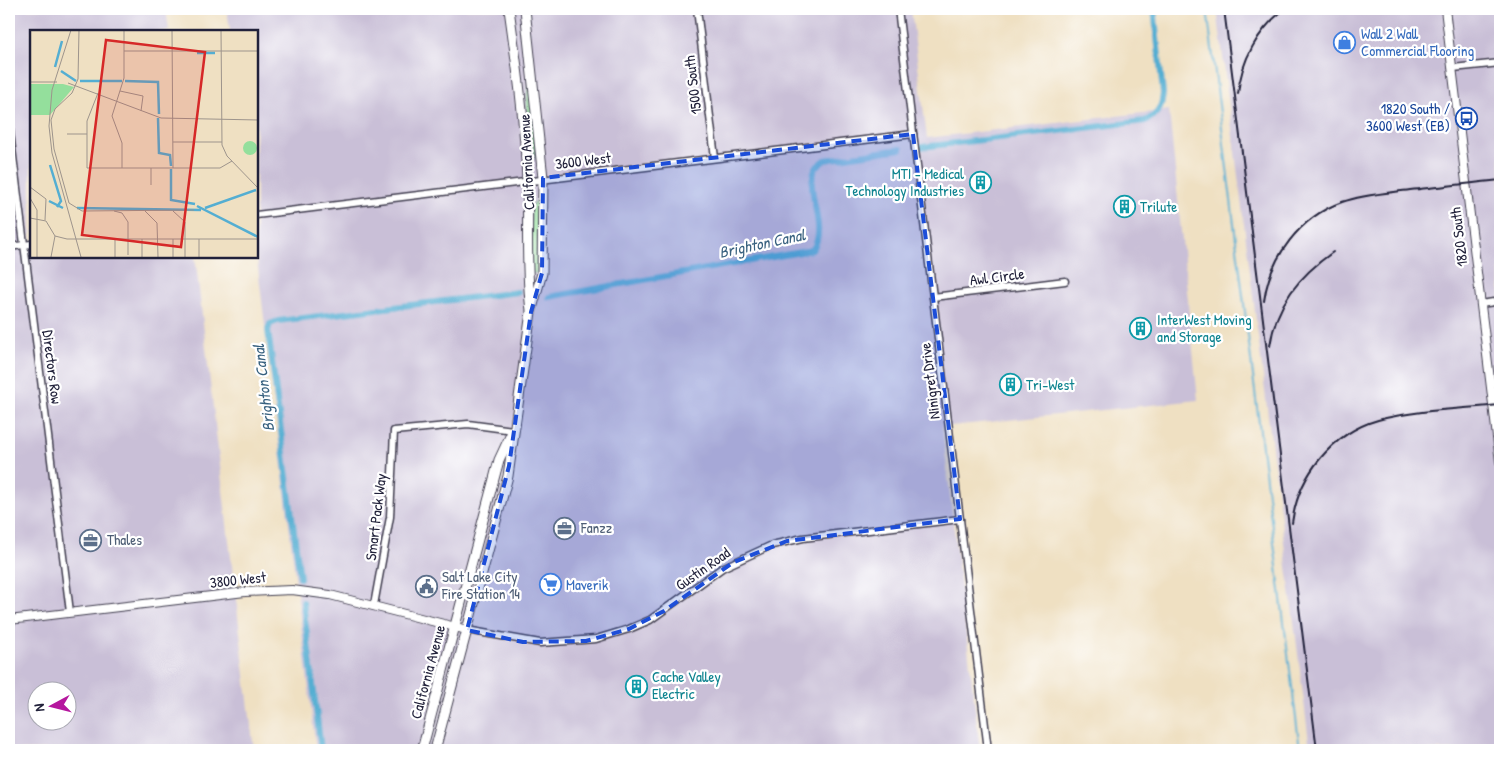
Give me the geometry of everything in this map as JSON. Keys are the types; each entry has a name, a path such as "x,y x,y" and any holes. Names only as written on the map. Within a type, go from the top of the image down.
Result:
{"main road":[{"name":"California Avenue","path":"509,9 518,73 527,180 527,278 531,312"},
{"name":"California Avenue","path":"435,750 508,476 531,312 542,273 543,178 525,9"},
{"path":"518,73 533,71"},
{"name":"California Avenue","path":"422,750 499,460 513,430"}],"street":[{"name":"1500 South","path":"697,9 715,158"},
{"name":"Ninigret Drive","path":"898,9 988,750"},
{"name":"1820 South","path":"1446,9 1500,462"},
{"path":"1453,68 1500,63"},
{"name":"Directors Row","path":"9,124 28,245 70,612"},
{"name":"3600 West","path":"258,215 543,178 913,134"},
{"path":"9,247 28,245"},
{"name":"Awl Circle","path":"933,297 1065,281"},
{"path":"1481,304 1500,302"},
{"name":"Smart Pack Way","path":"374,606 390,518 394,431 468,424 513,430"},
{"name":"Gustin Road","path":"467,630 540,644 596,639 624,631 650,620 722,568 772,545 803,538 960,518"},
{"name":"3800 West","path":"9,620 276,590 318,592 467,630"}],"highlighted area":[{"path":"913,134 960,519 787,541 734,562 664,611 629,629 586,641 523,642 467,630 509,466 531,312 542,273 543,178"}],"shaded area":[{"path":"9,9 166,9 169,30 30,30 30,258 195,258 254,750 9,750"},
{"path":"227,9 911,9 927,138 1169,110 1198,400 942,427 980,750 316,750 257,258 258,30 230,30"},
{"path":"1217,9 1500,9 1500,750 1310,750"}],"green space":[{"path":"529,81 534,117 536,160 528,121"},
{"path":"536,201 540,201 537,273 530,273 531,207"}],"waterway":[{"name":"Brighton Canal","path":"922,147 1149,119 1158,110 1162,102 1163,93 1154,9"},
{"path":"1207,9 1300,750"},
{"path":"9,22 14,62"},
{"name":"Brighton Canal","path":"549,297 812,250 818,235 812,184 815,168 825,160 901,149"},
{"name":"Brighton Canal","path":"300,578 268,330 270,324 278,321 518,292"},
{"name":"Brighton Canal","path":"303,602 321,750"}],"railway":[{"path":"1224,9 1317,750"},
{"path":"1238,94 1243,70 1252,47 1267,26 1285,9"},
{"path":"1264,301 1267,285 1280,254 1300,228 1327,209 1350,199 1367,195 1500,180"},
{"path":"1270,346 1278,317 1291,292 1310,271 1333,252"},
{"path":"1292,523 1302,489 1310,473 1332,446 1361,426 1378,420 1408,414 1500,405"}],"place":[{"name":"Wall 2 Wall Commercial Flooring","path":"1345,43"},
{"name":"1820 South / 3600 West (EB)","path":"1466,118"},
{"name":"MTI - Medical Technology Industries","path":"980,183"},
{"name":"Trilute","path":"1124,207"},
{"name":"InterWest Moving and Storage","path":"1141,329"},
{"name":"Tri-West","path":"1010,385"},
{"name":"Fanzz","path":"565,528"},
{"name":"Thales","path":"91,540"},
{"name":"Maverik","path":"550,585"},
{"name":"Salt Lake City Fire Station 14","path":"426,586"},
{"name":"Cache Valley Electric","path":"636,686"}]}
